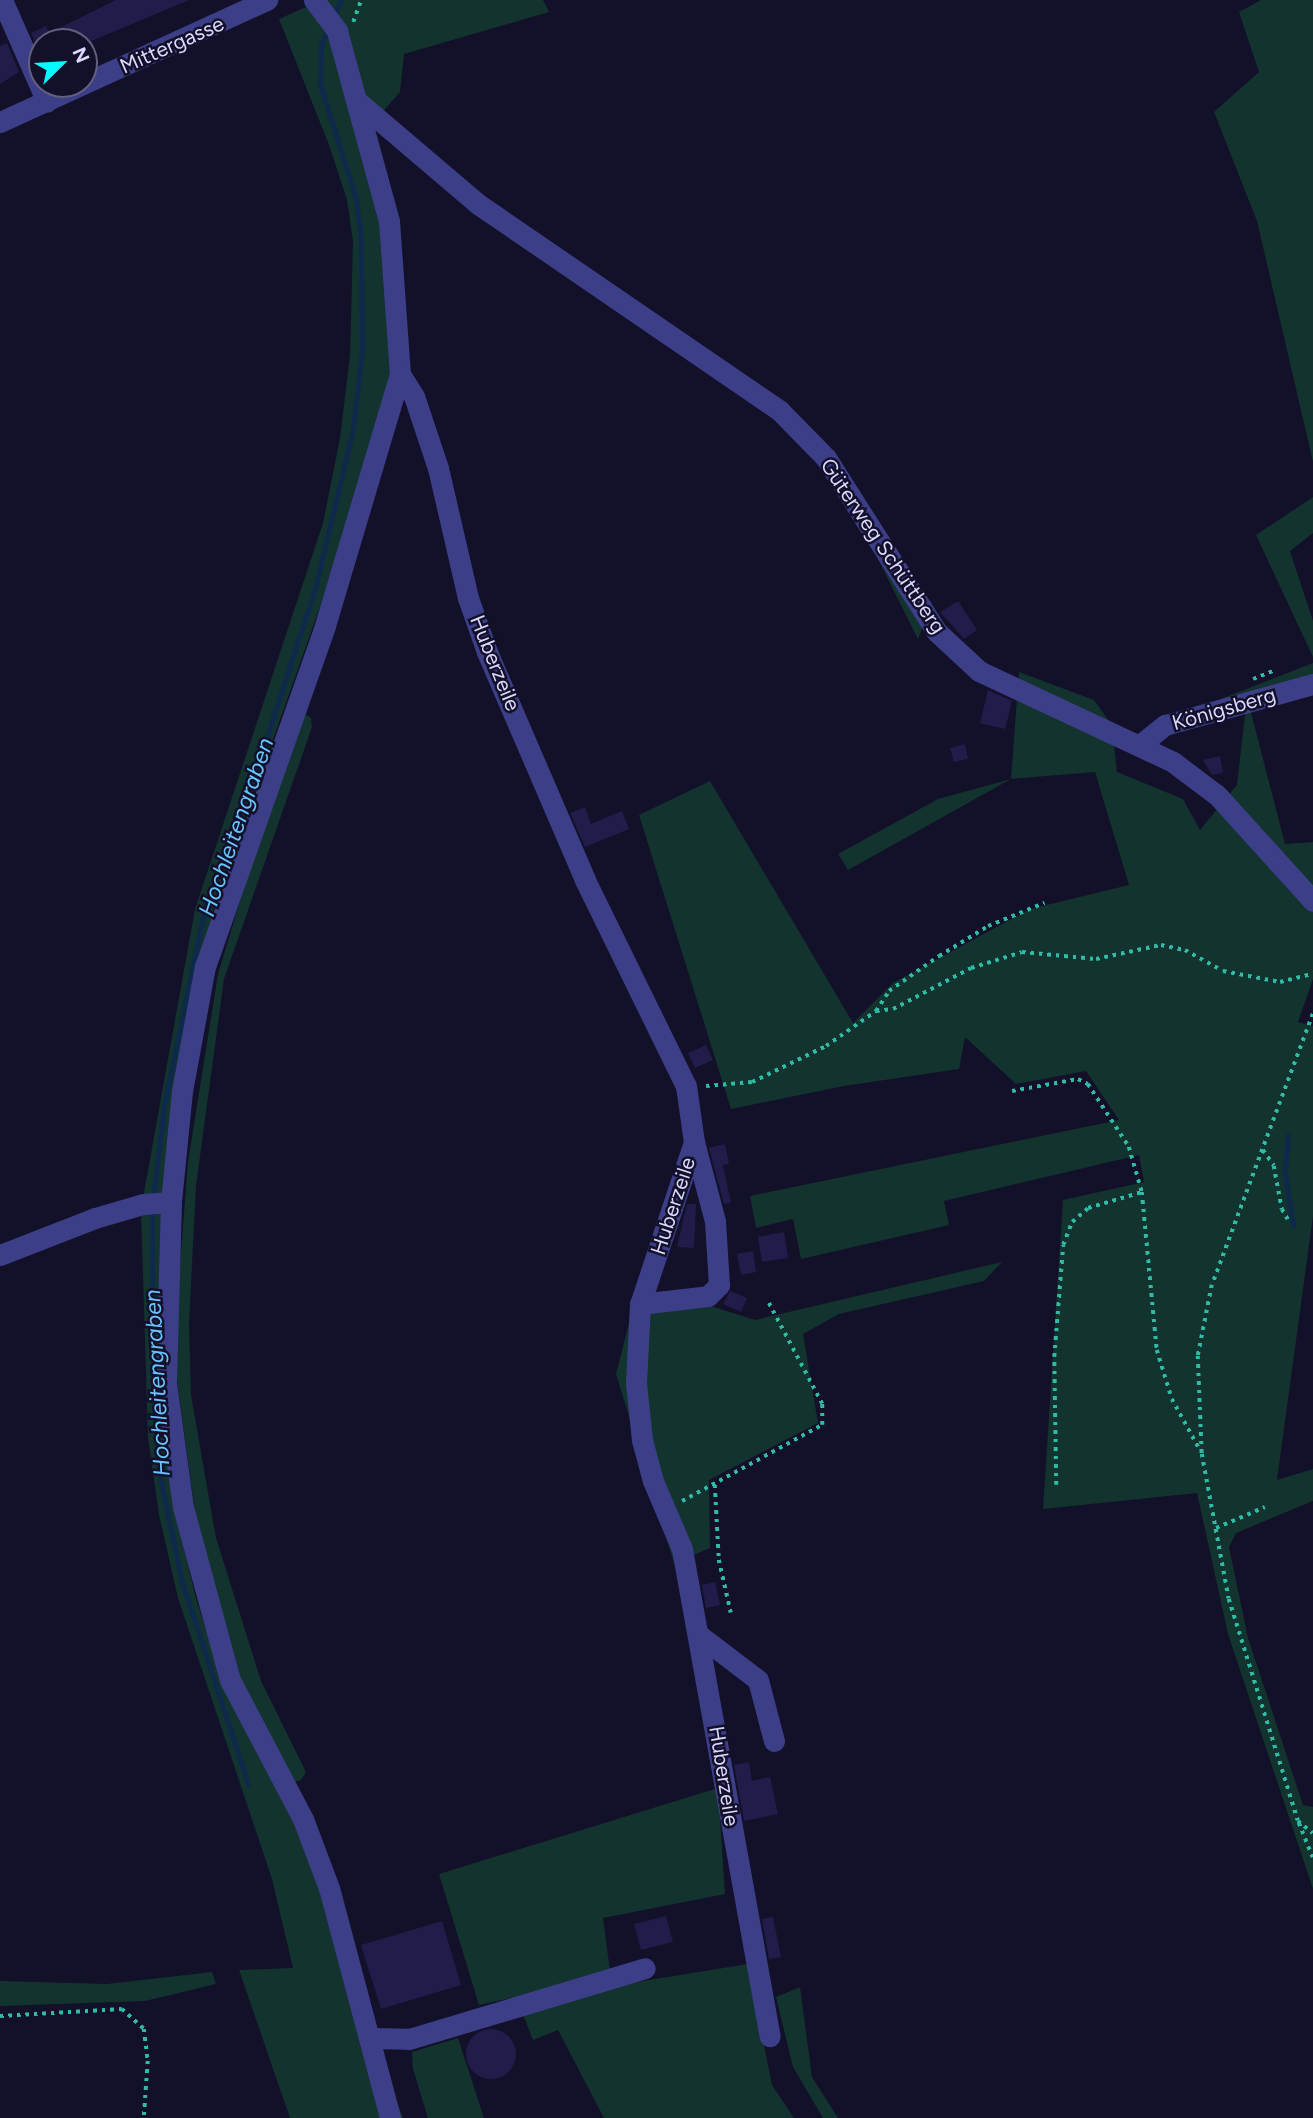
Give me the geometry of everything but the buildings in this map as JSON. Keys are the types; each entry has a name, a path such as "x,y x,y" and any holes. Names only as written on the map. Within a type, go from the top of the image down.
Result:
{"street":[{"path":"2,0 47,102"},
{"name":"Mittergasse","path":"0,122 267,0"},
{"path":"320,6 337,31 390,221 400,374 325,626 205,966 159,1202 166,1383 183,1507 230,1680 303,1819 329,1888 390,2118"},
{"name":"Güterweg Schüttberg","path":"357,101 414,154 478,204 780,411 826,458 937,632 979,671 1173,762 1217,794 1313,901"},
{"path":"374,161 414,154"},
{"name":"Huberzeile","path":"400,374 414,396 439,468 468,597 487,652 585,880 686,1086 694,1142 640,1304 636,1383 642,1440 653,1481 668,1509 682,1549 770,2036"},
{"name":"Königsberg","path":"1140,745 1165,725 1313,684"},
{"path":"640,1304 708,1296 719,1285 715,1220 694,1142"},
{"path":"0,1255 159,1202"},
{"path":"699,1635 758,1680 774,1741"},
{"path":"370,2038 409,2039 645,1968"}],"path":[{"path":"686,1086 752,1082 826,1046 876,1011 888,991 939,956 988,926 1044,903"},
{"path":"876,1011 893,1009 971,968 1022,952 1096,959 1161,945 1185,950 1223,971 1280,982 1313,974"},
{"path":"1313,1014 1212,1285 1198,1356 1202,1454 1249,1675 1298,1821 1313,1857"},
{"path":"1012,1091 1078,1079 1088,1084 1129,1147 1142,1192 1157,1350 1172,1399 1202,1454"},
{"path":"1263,1150 1274,1166 1282,1209 1290,1223"},
{"path":"1056,1485 1054,1357 1063,1245 1072,1222 1088,1208 1142,1192"},
{"path":"668,1509 822,1425 822,1404 768,1302"},
{"path":"715,1485 719,1560 731,1613"},
{"path":"1216,1528 1265,1507"},
{"path":"1298,1821 1313,1833"},
{"path":"0,2016 122,2009 144,2029 148,2061 144,2118"}],"green space":[{"path":"307,0 543,0 549,12 404,54 400,92 359,139 378,207 392,355 389,379 333,570 214,906 162,1193 143,1198 195,909 323,523 340,438 350,355 353,241 347,200 329,145 279,19 306,7"},
{"path":"1261,0 1313,0 1313,462 1257,221 1214,112 1259,72 1239,12"},
{"path":"1313,497 1313,533 1290,551 1313,621 1313,657 1256,535"},
{"path":"877,557 932,603 918,639"},
{"path":"1313,663 1313,675 1247,697 1203,706"},
{"path":"1019,672 1094,700 1112,725 1117,772 1183,799 1200,830 1237,785 1247,697 1285,844 1313,842 1313,979 1298,1022 1313,1026 1313,1216 1277,1480 1313,1469 1313,1501 1236,1533 1229,1547 1248,1638 1303,1805 1313,1807 1313,1889 1228,1634 1197,1493 1043,1509 1063,1200 1144,1182 1139,1155 944,1201 949,1225 801,1259 793,1219 756,1228 750,1196 1119,1120 1086,1071 1016,1084 965,1037 959,1069 844,1086 731,1109 639,815 710,781 853,1023 893,983 1030,909 1129,885 1095,772 1011,779"},
{"path":"305,714 311,718 312,727 224,979 196,1186 189,1323 191,1395 216,1538 261,1681 306,1772 301,1780 293,1782 243,1687 195,1512 176,1373 176,1316 188,1162 218,974 259,838"},
{"path":"1011,779 848,870 838,854 938,799"},
{"path":"141,1211 163,1214 177,1520 196,1598 222,1682 285,1797 403,2118 290,2118 239,1970 293,1968 272,1879 178,1598 159,1515 148,1438"},
{"path":"1002,1262 984,1281 839,1314 803,1334 818,1423 709,1480 710,1548 674,1563 616,1374 631,1315 704,1304 755,1320"},
{"path":"718,1788 725,1894 603,1918 612,1986 748,1964 772,2085 794,2118 604,2118 558,2030 533,2040 516,1997 479,2005 439,1874"},
{"path":"212,1972 216,1984 145,2001 0,2006 0,1981 107,1984"},
{"path":"800,1987 812,2077 838,2118 823,2118 793,2067 776,1997"},
{"path":"458,2038 484,2118 428,2118 413,2069 412,2052"}],"waterway":[{"name":"Hochleitengraben","path":"334,15 341,0"},
{"name":"Hochleitengraben","path":"153,1199 164,1106 206,902 263,749 316,585 353,428 362,351 361,239 356,199 320,84 321,44 329,27"},
{"path":"1288,1135 1285,1173 1293,1225"},
{"name":"Hochleitengraben","path":"152,1209 152,1374 159,1472 182,1582 248,1784"}]}
